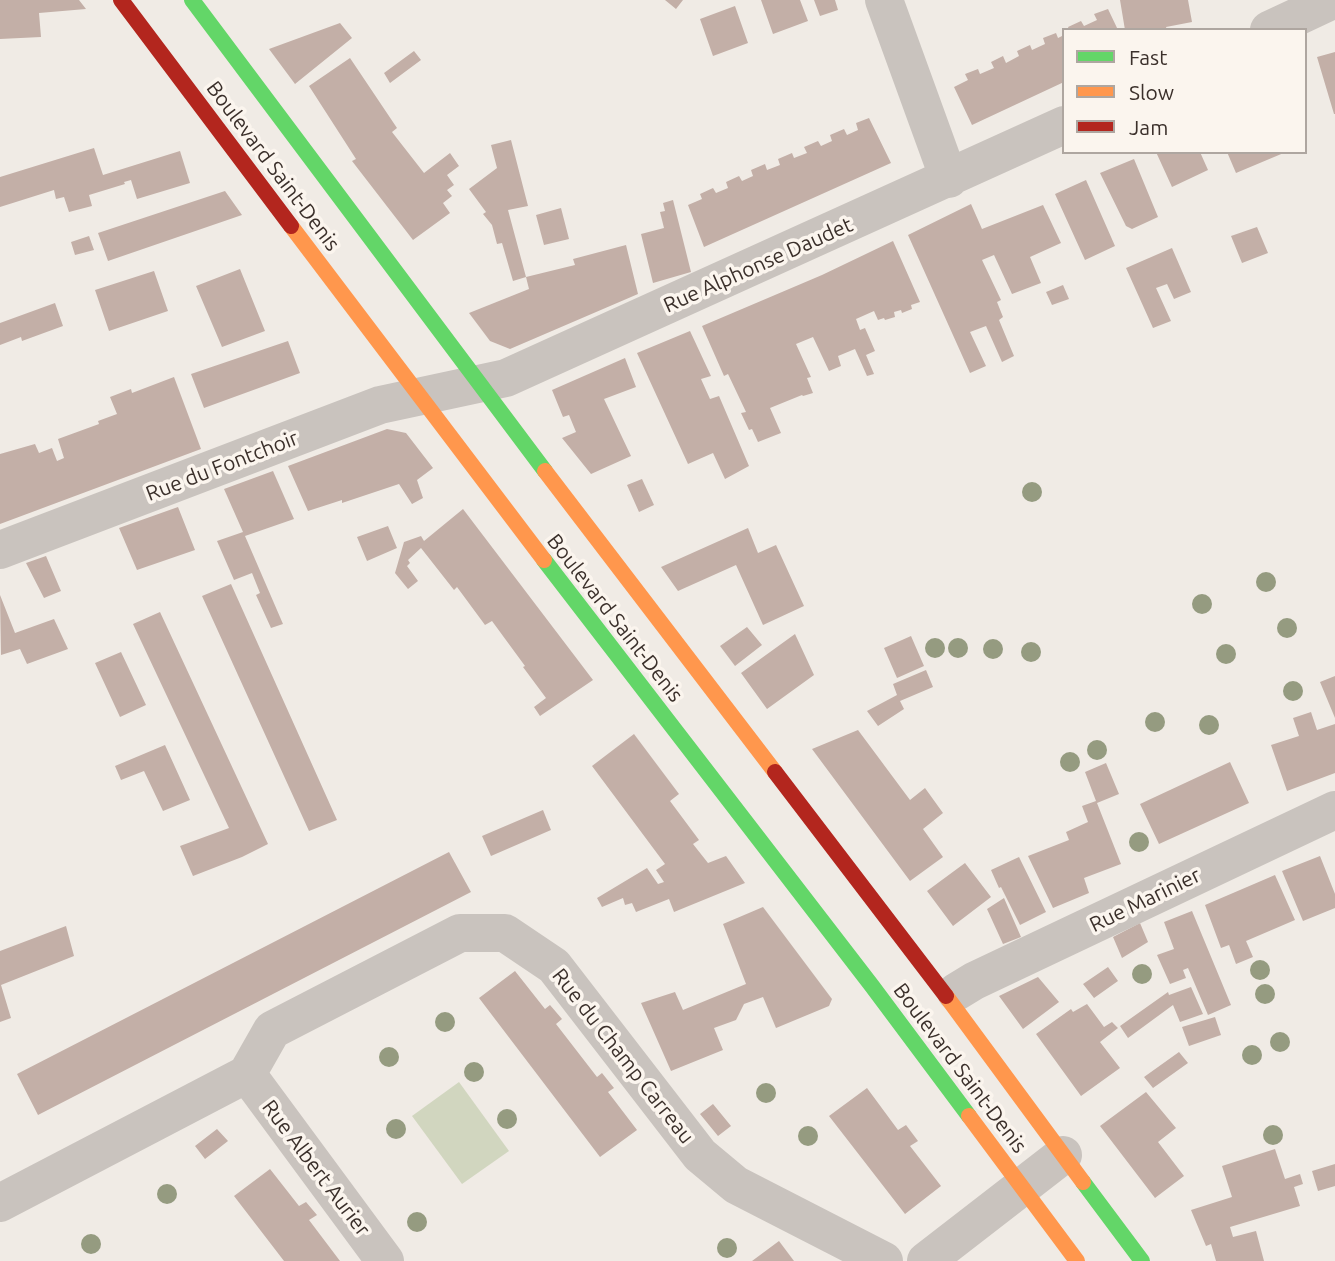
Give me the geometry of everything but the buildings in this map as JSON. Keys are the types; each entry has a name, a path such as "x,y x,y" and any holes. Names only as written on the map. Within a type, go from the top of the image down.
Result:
{"main road":[{"name":"Boulevard Saint-Denis","path":"121,0 901,935 1142,1261"},
{"name":"Boulevard Saint-Denis","path":"192,0 448,390 872,986 1077,1261"}],"street":[{"path":"884,0 949,179"},
{"path":"1273,28 1333,0"},
{"name":"Rue Alphonse Daudet","path":"448,390 506,378 1062,126"},
{"name":"Rue du Fontchoir","path":"0,550 75,524 380,405 448,390"},
{"name":"Rue Marinier","path":"956,992 974,981 1335,810"},
{"name":"Rue du Champ Carreau","path":"247,1074 272,1030 460,933 506,933 554,966 699,1155 736,1185 884,1261"},
{"path":"0,1203 247,1074"},
{"name":"Rue Albert Aurier","path":"247,1074 385,1261"},
{"path":"926,1261 1063,1155"}],"green space":[{"path":"459,1082 509,1151 462,1184 412,1116"}],"traffic: fast":[{"path":"192,0 545,471"},
{"path":"544,560 969,1116"},
{"path":"1083,1182 1142,1261"}],"traffic: slow":[{"path":"291,226 544,560"},
{"path":"545,471 775,772"},
{"path":"946,996 1083,1182"},
{"path":"969,1116 1077,1261"}],"traffic: jam":[{"path":"121,0 291,226"},
{"path":"775,772 946,996"}]}
